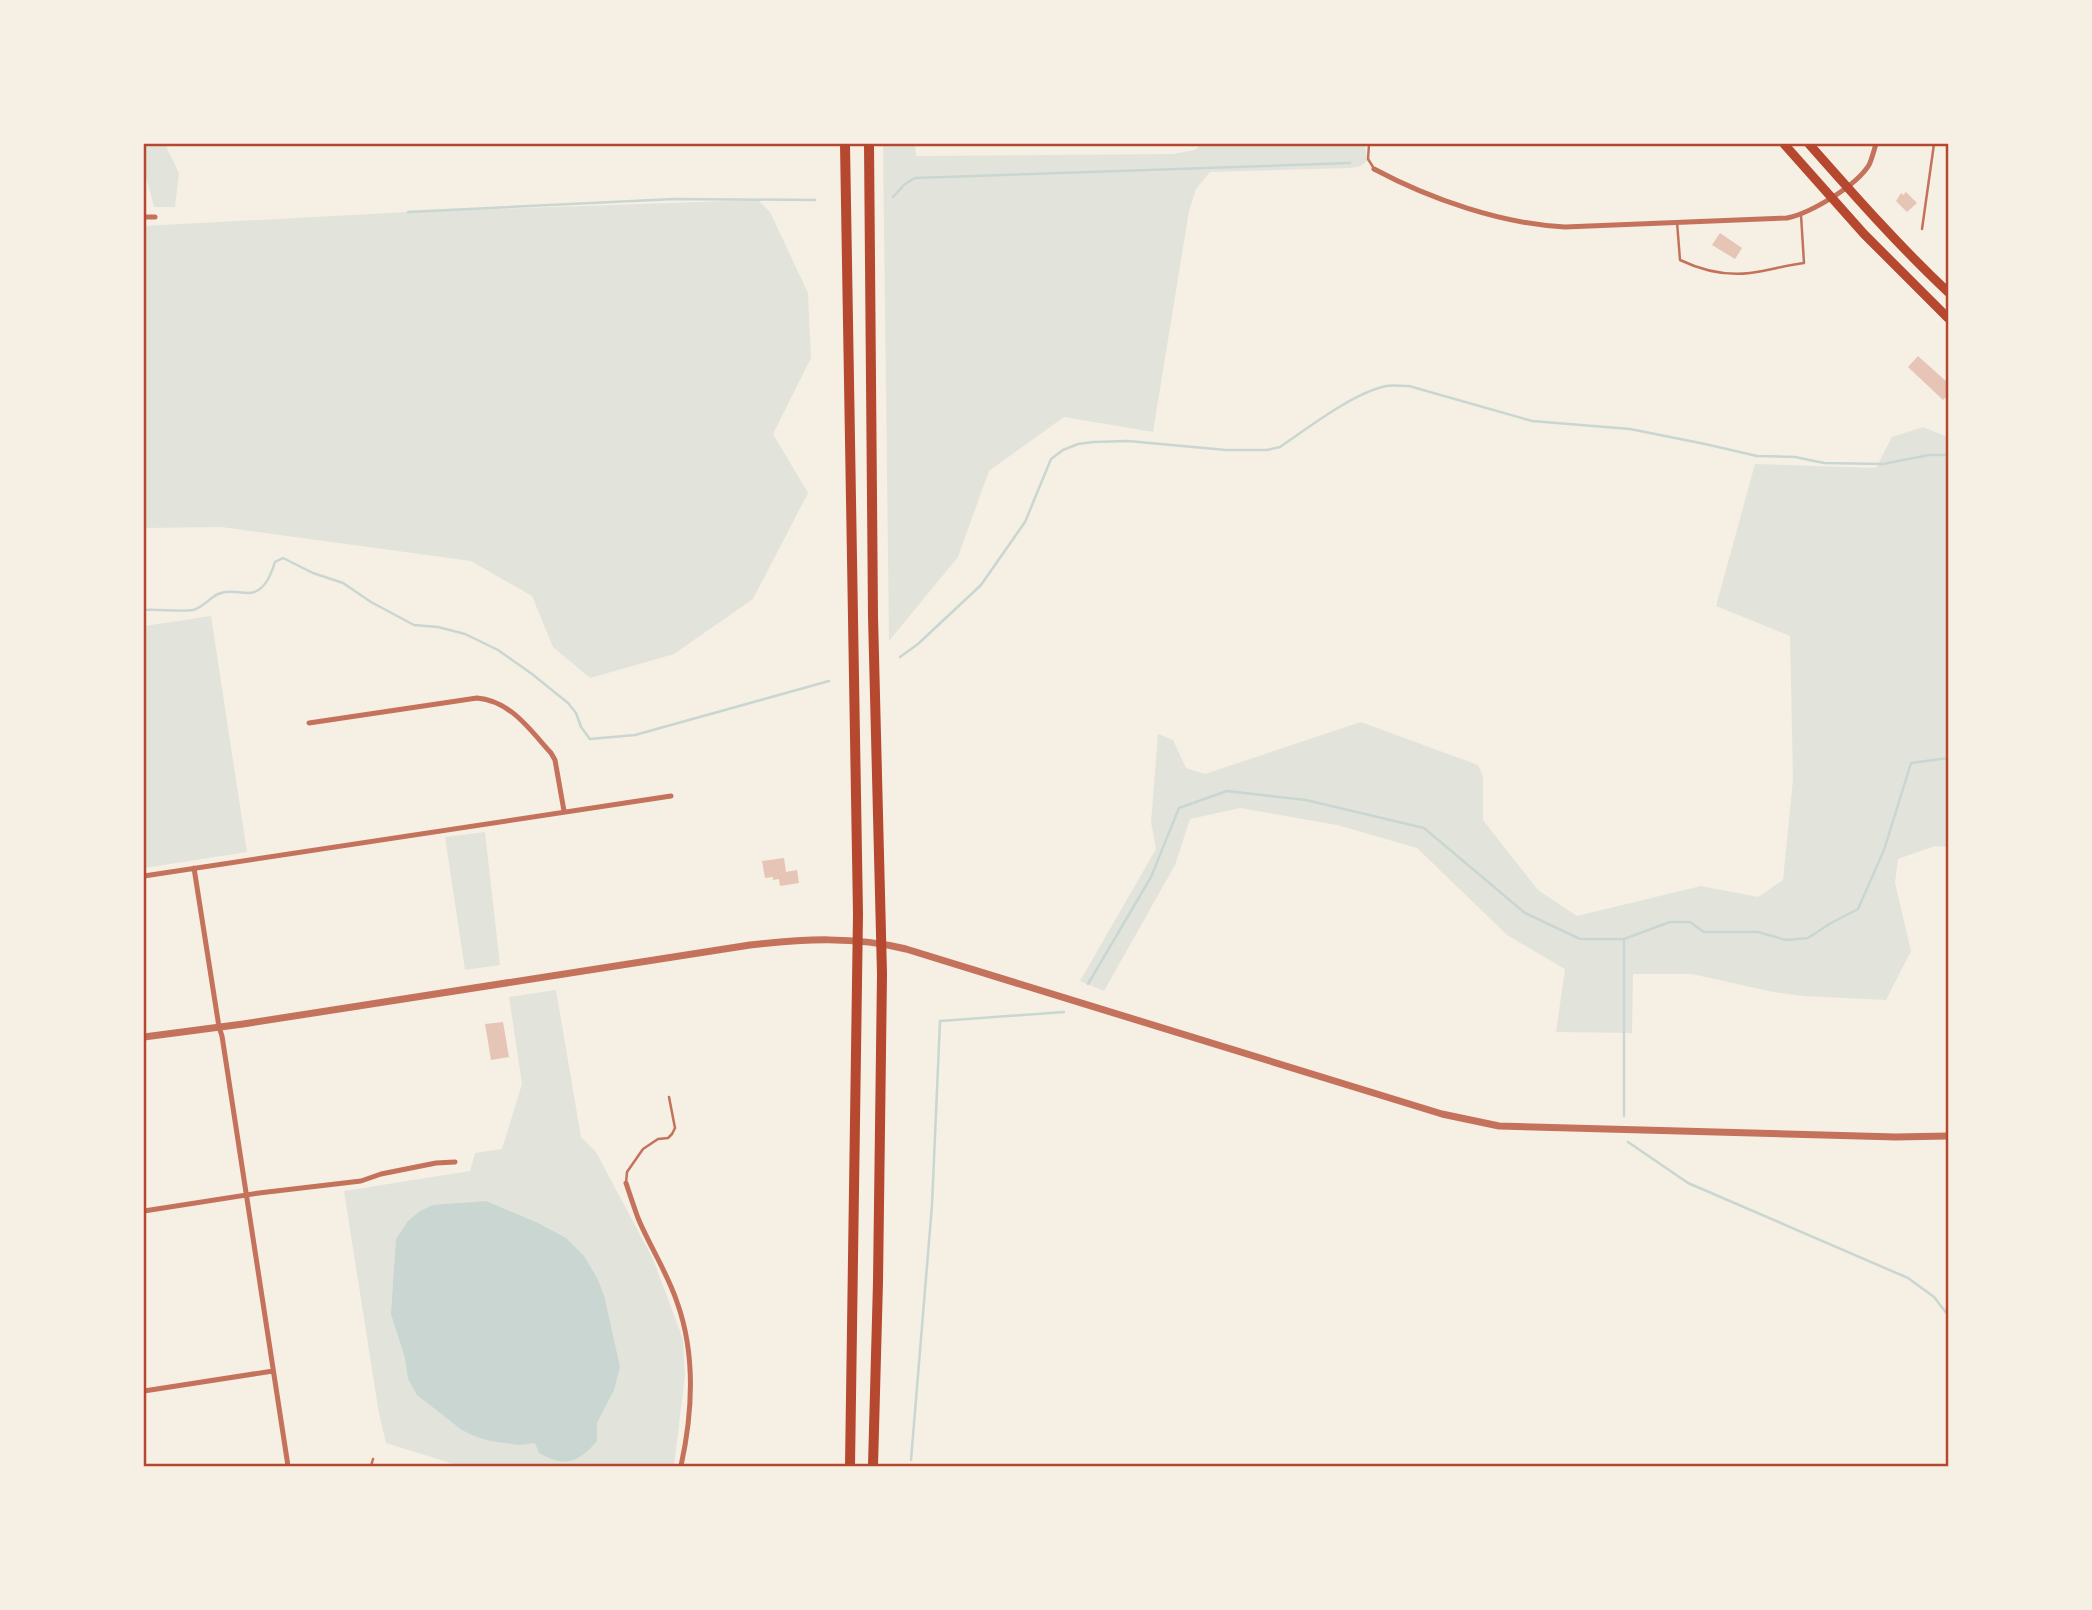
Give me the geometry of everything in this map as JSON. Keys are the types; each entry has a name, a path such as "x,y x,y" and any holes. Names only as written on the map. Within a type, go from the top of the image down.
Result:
{"highway":[{"path":"845,144 858,914 850,1466"},
{"path":"869,144 873,628 881,915 878,1282 873,1466"}],"main road":[{"path":"1784,144 1831,198 1948,318"},
{"path":"1809,144 1920,266 1948,292"}],"street":[{"path":"1374,169 1396,181 1477,211 1521,222 1566,227 1787,218 1801,215 1847,187 1869,165 1876,144"},
{"path":"144,217 155,217"},
{"path":"309,723 477,698 490,699 512,711 551,753 555,760 564,811"},
{"path":"144,876 671,796"},
{"path":"194,868 288,1466"},
{"path":"144,1037 750,945 846,940 915,951 1417,1106 1499,1126 1896,1137 1948,1136"},
{"path":"144,1211 361,1181 381,1174 455,1162"},
{"path":"626,1183 639,1220 670,1284 685,1325 690,1363 691,1409 681,1466"},
{"path":"144,1391 273,1371"}],"lane":[{"path":"1369,144 1368,159 1374,169"},
{"path":"1922,229 1934,144"},
{"path":"1676,222 1680,260 1696,268 1722,273 1749,273 1804,262 1801,215"},
{"path":"626,1183 627,1172 643,1149 658,1139 668,1138 675,1128 669,1097"},
{"path":"371,1466 373,1458"}],"shaded area":[{"path":"144,144 165,144 179,173 175,207 154,207 144,169"},
{"path":"883,144 915,144 916,156 1173,154 1195,150 1201,144 1365,144 1367,161 1361,166 1351,168 1210,172 1196,189 1189,211 1153,432 1064,417 989,471 958,557 889,641"},
{"path":"758,200 770,212 808,293 811,358 773,434 808,493 753,599 674,654 590,678 553,647 532,596 471,561 221,527 144,528 144,226 408,212"},
{"path":"1923,427 1948,437 1948,847 1935,846 1898,859 1895,883 1911,951 1886,1000 1773,992 1692,974 1633,974 1632,1033 1556,1032 1565,969 1507,935 1417,848 1337,825 1240,808 1190,819 1175,865 1104,991 1080,981 1156,849 1151,822 1158,734 1173,740 1186,768 1205,774 1361,722 1478,765 1483,777 1483,820 1538,890 1577,916 1701,886 1758,897 1783,880 1793,779 1790,636 1716,606 1755,464 1876,468 1892,437"},
{"path":"211,616 247,852 144,868 144,626"},
{"path":"485,832 500,965 465,970 445,837"},
{"path":"556,990 581,1137 596,1152 653,1259 683,1339 685,1375 674,1466 460,1466 386,1443 379,1414 344,1191 470,1171 475,1153 502,1149 522,1084 509,997"},
{"path":"486,1201 566,1238 584,1256 604,1295 620,1367 614,1390 597,1423 597,1441 584,1454 571,1461 548,1458 539,1453 535,1443 520,1445 490,1441 462,1430 417,1395 408,1379 405,1358 391,1314 396,1239 408,1221 433,1205"}],"building":[{"path":"1906,192 1917,203 1907,212 1896,201 1901,193 1903,195"},
{"path":"1720,233 1742,248 1735,259 1712,245"},
{"path":"1918,356 1948,383 1948,395 1943,400 1908,367"},
{"path":"784,858 786,872 797,870 799,883 780,886 779,879 765,878 762,861"},
{"path":"503,1022 509,1057 491,1060 485,1024"}],"waterway":[{"path":"893,197 915,178 1350,163"},
{"path":"408,212 674,199 815,200"},
{"path":"900,657 918,644 981,585 1025,522 1051,459 1078,444 1128,441 1226,450 1267,450 1280,447 1359,396 1386,386 1409,386 1532,421 1630,429 1757,456 1795,457 1824,463 1883,464 1929,455 1948,455"},
{"path":"144,610 193,610 221,593 254,592 263,587 275,562 283,558 313,573 343,583 414,625 438,627 465,634 498,650 568,703 590,739 635,735 829,681"},
{"path":"1088,984 1151,877 1179,808 1227,791 1306,800 1424,828 1525,913 1580,939 1624,939 1670,922 1690,922 1704,932 1758,932 1786,940 1808,938 1858,909 1884,850 1911,763 1948,758"},
{"path":"1624,939 1624,1116"},
{"path":"911,1460 932,1205 940,1021 1064,1012"},
{"path":"1628,1142 1688,1183 1908,1278 1934,1297 1948,1315"}]}
